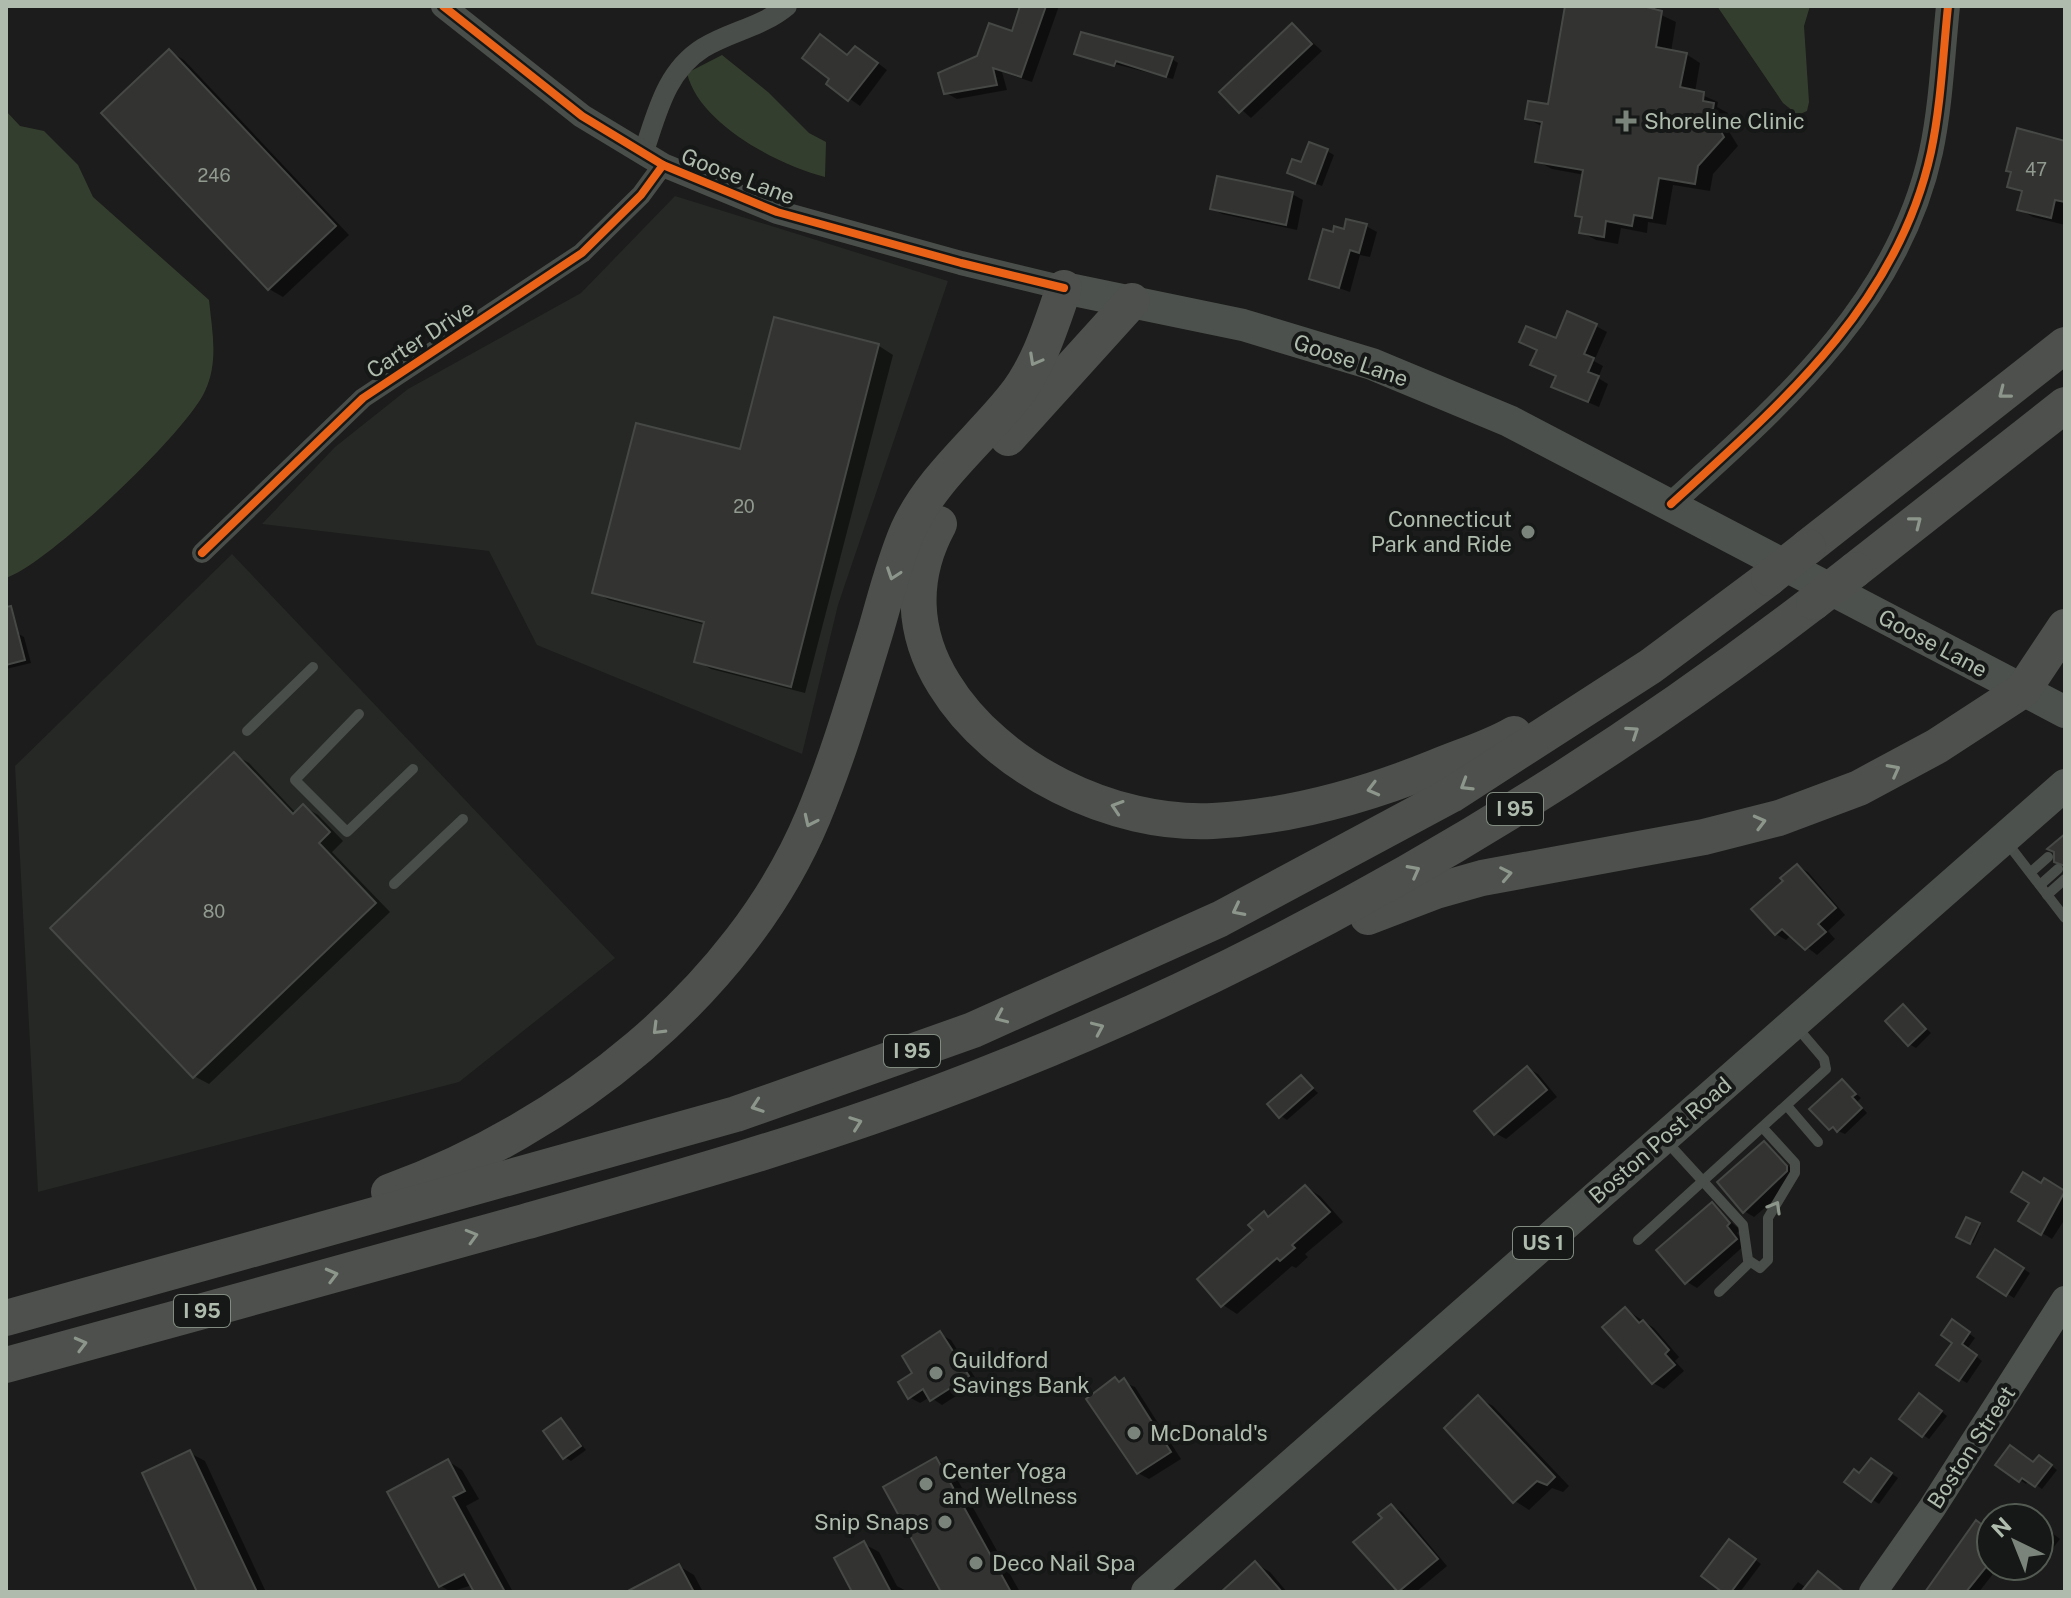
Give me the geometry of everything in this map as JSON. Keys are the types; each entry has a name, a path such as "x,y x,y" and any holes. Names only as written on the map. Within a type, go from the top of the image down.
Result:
{"highway":[{"path":"144,1281 403,1187 515,1136 592,1086 650,1037 715,971 770,895 812,820 846,730 909,528 942,479 1016,395 1045,342 1064,288"},
{"path":"1132,301 951,501 924,552 916,609 929,660 962,713 1007,755 1070,792 1140,813 1211,821 1300,808 1397,783 1509,737 1740,601"},
{"name":"I 95","path":"6,1318 736,1114 973,1030 1220,919 1340,857 1548,734 1740,601 2065,345"},
{"name":"I 95","path":"6,1365 775,1151 935,1094 1078,1037 1195,984 1440,856 1574,772 1714,677 2065,405"},
{"path":"1195,984 1436,891 1482,878 1704,837 1823,803 1899,768 2023,690 2065,627"}],"main road":[{"name":"Goose Lane","path":"1064,288 1243,325 1372,364 1509,421 2065,712"},
{"name":"Boston Post Road","path":"1147,1592 2065,785"},
{"name":"Boston Street","path":"1873,1592 1932,1508 2065,1300"}],"street":[{"name":"Goose Lane","path":"443,6 582,116 653,160 777,212 1064,288"},
{"name":"Carter Drive","path":"202,553 363,398 582,253 641,195 653,160 673,74 703,48 772,19 787,6"},
{"path":"1671,504 1816,367 1881,277 1921,184 1931,151 1948,6"}],"lane":[{"path":"247,731 313,667"},
{"path":"359,714 295,780 347,832 413,769"},
{"path":"394,884 463,819"},
{"path":"2004,839 2065,918"},
{"path":"2031,872 2048,857"},
{"path":"2040,885 2058,869"},
{"path":"2047,895 2065,879"},
{"path":"1638,1240 1788,1107 1826,1069 1824,1059 1793,1024"},
{"path":"1788,1107 1818,1142"},
{"path":"1663,1138 1743,1225 1750,1262 1760,1268 1768,1260 1768,1218 1795,1173 1795,1163 1763,1128"},
{"path":"1719,1292 1750,1262"}],"shaded area":[{"path":"1717,6 1810,6 1804,26 1807,111 1798,115 1783,103"},
{"path":"722,55 768,92 809,133 826,142 825,177 785,163 743,140 707,109 694,92 687,73"},
{"path":"6,111 20,126 44,131 78,165 93,197 209,300 213,346 212,368 205,391 172,436 83,523 26,568 6,578"},
{"path":"675,196 948,281 838,605 802,754 537,645 489,551 262,524 335,447 408,389 581,293"},
{"path":"232,554 615,958 459,1082 38,1192 15,766"}],"building":[{"path":"1020,6 1046,6 1021,77 993,68 997,85 944,94 938,73 977,56 989,23 1012,31"},
{"name":"Shoreline Clinic","path":"1565,6 1643,6 1662,11 1656,47 1687,53 1680,87 1704,92 1703,101 1714,103 1712,115 1724,137 1698,166 1695,184 1659,178 1652,218 1634,215 1632,226 1606,221 1604,237 1579,233 1582,217 1575,216 1583,170 1535,162 1542,122 1525,119 1528,101 1548,104"},
{"path":"1292,23 1312,44 1239,113 1219,92"},
{"path":"1081,32 1173,57 1166,77 1116,61 1114,66 1074,54"},
{"path":"820,34 847,55 855,46 878,63 848,101 826,84 829,79 802,58"},
{"path":"169,49 336,226 268,290 101,113"},
{"path":"2017,128 2065,141 2065,202 2055,200 2051,218 2017,210 2022,191 2007,187 2011,172 2006,171"},
{"path":"1309,142 1328,149 1315,184 1287,173 1292,159 1301,162"},
{"path":"1217,176 1293,192 1286,225 1210,209"},
{"path":"1346,219 1367,224 1359,253 1350,250 1339,288 1309,279 1323,229 1333,232 1334,226 1344,229"},
{"path":"1567,311 1597,324 1584,354 1594,358 1588,372 1599,376 1588,402 1551,387 1556,376 1530,365 1537,350 1519,342 1526,326 1556,338"},
{"path":"774,317 879,344 791,687 694,662 704,622 592,593 636,423 740,449"},
{"path":"11,606 25,660 6,665 6,607"},
{"path":"234,752 293,814 303,804 330,832 319,843 376,903 193,1078 50,928"},
{"path":"2065,834 2065,866 2054,862 2054,852 2047,849"},
{"path":"1797,864 1836,908 1818,924 1826,932 1805,950 1782,929 1775,935 1751,909"},
{"path":"1903,1004 1926,1029 1908,1046 1885,1021"},
{"path":"1527,1066 1547,1090 1494,1135 1474,1111"},
{"path":"1301,1075 1313,1088 1279,1118 1267,1104"},
{"path":"1842,1079 1856,1094 1852,1097 1862,1108 1837,1132 1833,1127 1829,1130 1809,1109"},
{"path":"1764,1141 1787,1166 1787,1171 1743,1213 1717,1182"},
{"path":"2023,1172 2041,1183 2044,1178 2065,1191 2041,1235 2018,1221 2029,1203 2011,1192"},
{"path":"1305,1185 1330,1212 1292,1245 1295,1248 1280,1261 1277,1258 1221,1307 1197,1279 1253,1230 1248,1225 1264,1211 1268,1217"},
{"path":"1712,1202 1730,1223 1727,1226 1737,1239 1685,1284 1656,1250"},
{"path":"1966,1217 1980,1223 1970,1244 1956,1237"},
{"path":"1995,1249 2024,1268 2006,1296 1977,1277"},
{"path":"1625,1307 1639,1323 1643,1320 1669,1350 1665,1354 1675,1365 1652,1384 1602,1327"},
{"path":"1952,1319 1970,1332 1962,1344 1977,1355 1959,1381 1936,1365 1952,1343 1941,1335"},
{"path":"940,1331 969,1376 930,1401 923,1389 908,1399 898,1382 912,1373 902,1356"},
{"name":"McDonald's","path":"1115,1377 1119,1382 1124,1378 1171,1452 1137,1474 1086,1399"},
{"path":"1919,1393 1942,1411 1922,1437 1899,1419"},
{"path":"1478,1395 1555,1477 1547,1485 1537,1481 1513,1503 1444,1428"},
{"path":"561,1418 581,1446 563,1459 543,1431"},
{"path":"2010,1445 2033,1462 2039,1455 2052,1465 2035,1487 2022,1478 2019,1482 1995,1465"},
{"path":"190,1450 257,1592 197,1592 142,1473"},
{"path":"936,1457 1011,1592 941,1592 883,1487"},
{"path":"1871,1458 1892,1473 1871,1502 1844,1482 1854,1469 1859,1473"},
{"path":"448,1459 465,1491 453,1497 505,1592 474,1592 464,1574 439,1587 387,1492"},
{"path":"1391,1504 1438,1559 1398,1592 1353,1542 1382,1518 1378,1514"},
{"path":"1975,1521 1975,1581 1966,1592 1925,1592"},
{"path":"1729,1539 1756,1559 1731,1592 1722,1592 1701,1576"},
{"path":"864,1541 891,1592 852,1592 834,1558"},
{"path":"1255,1561 1282,1592 1221,1592"},
{"path":"679,1564 694,1592 626,1592"},
{"path":"1818,1571 1844,1592 1801,1592"}],"cycle path":[{"path":"443,6 582,116 663,165 777,212 1064,288"},
{"path":"1671,504 1753,429 1830,348 1863,304 1892,257 1915,207 1931,152 1948,6"},
{"path":"202,553 363,398 582,253 641,195 663,165"}],"place":[{"name":"Shoreline Clinic","path":"1626,121"},
{"name":"Connecticut Park and Ride","path":"1528,532"},
{"name":"Guildford Savings Bank","path":"936,1373"},
{"name":"McDonald's","path":"1134,1433"},
{"name":"Center Yoga and Wellness","path":"926,1484"},
{"name":"Snip Snaps","path":"945,1522"},
{"name":"Deco Nail Spa","path":"976,1563"}]}
